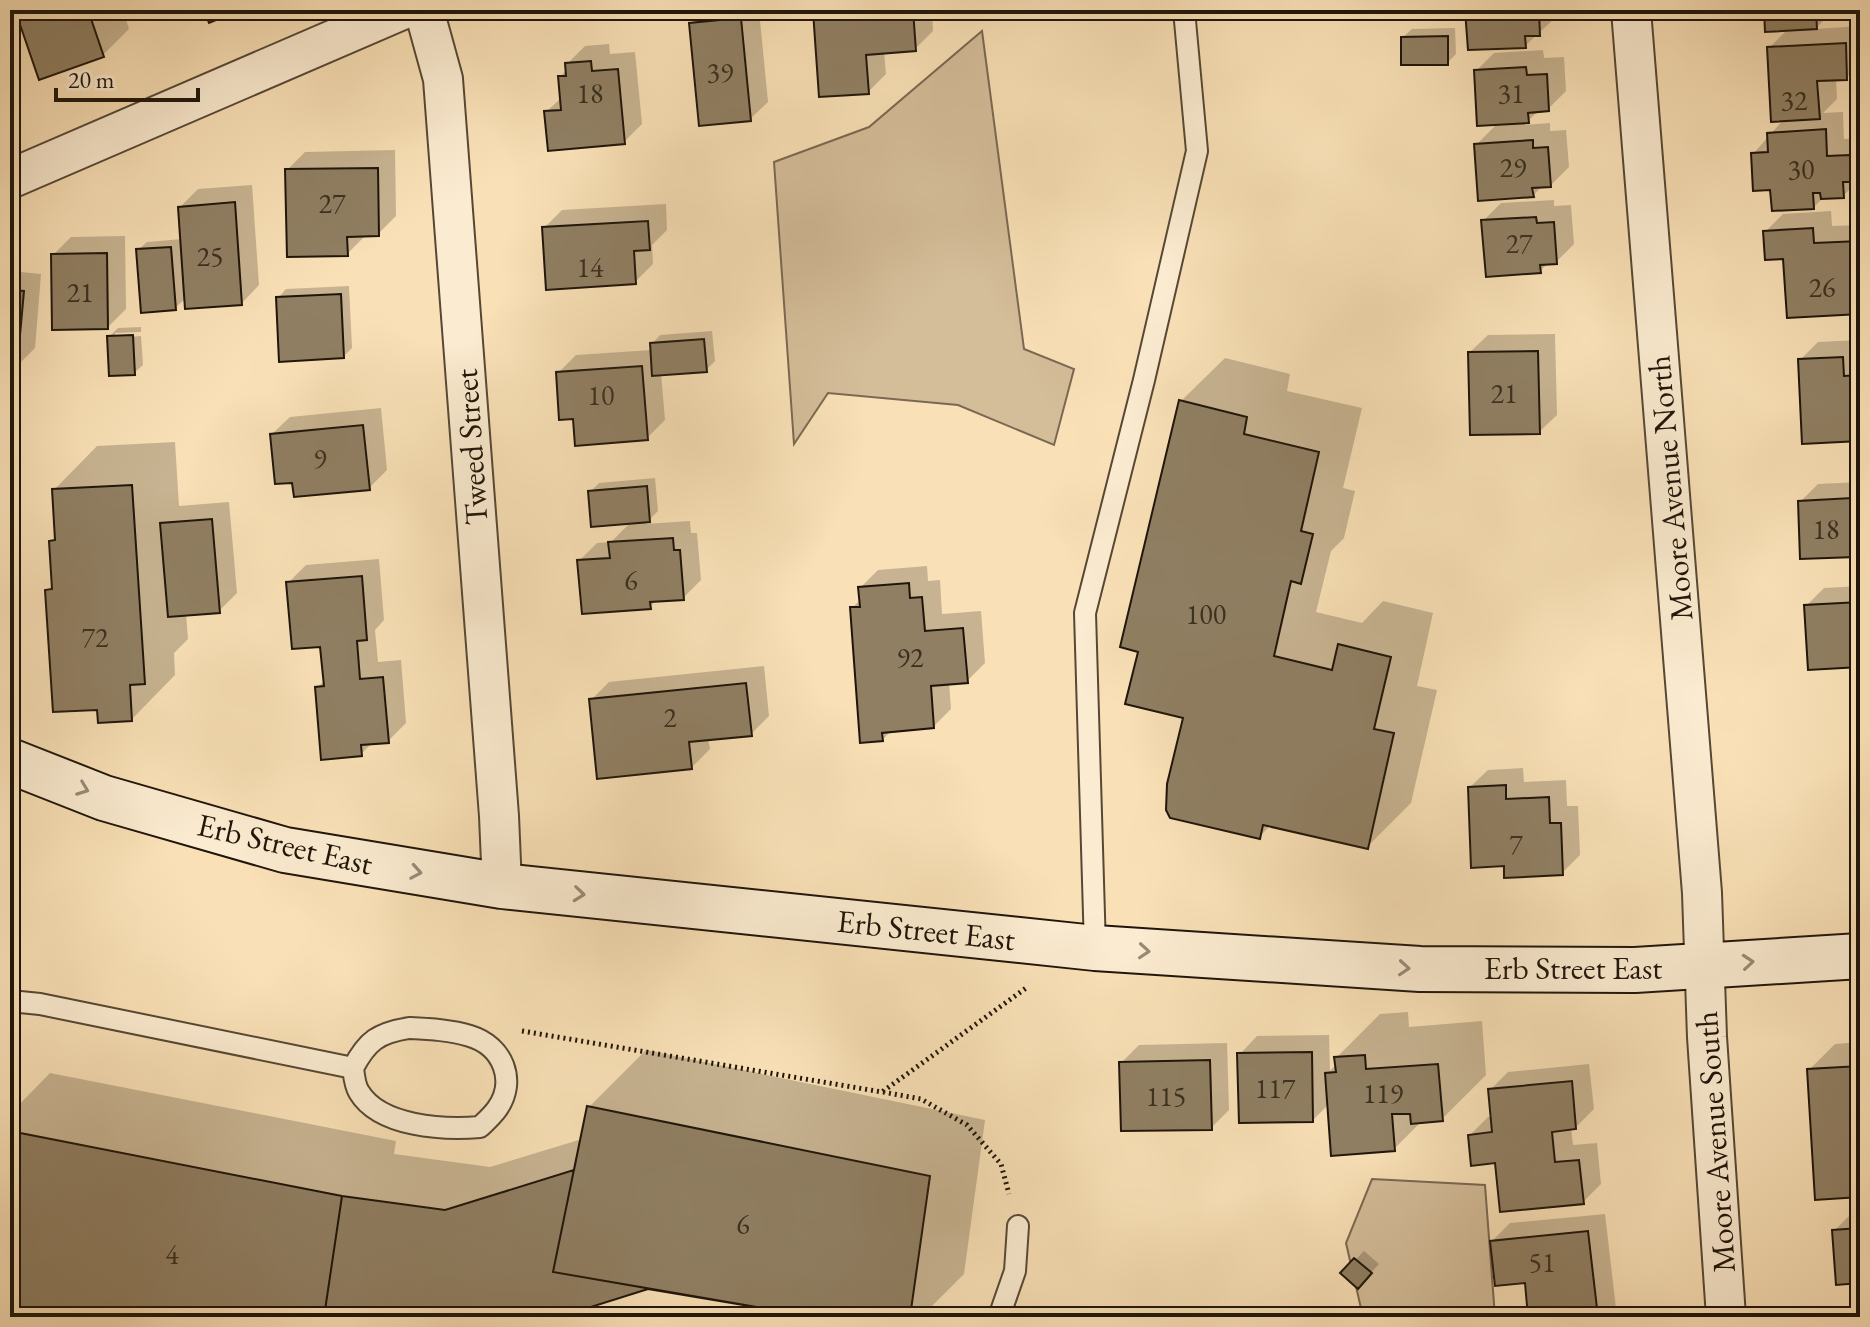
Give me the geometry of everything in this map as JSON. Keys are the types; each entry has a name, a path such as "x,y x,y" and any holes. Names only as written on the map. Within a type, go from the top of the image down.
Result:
{"main road":[{"name":"Erb Street East","path":"10,761 104,798 285,850 502,886 1095,948 1420,969 1635,970 1860,956"}],"street":[{"path":"10,179 402,10"},
{"name":"Tweed Street","path":"424,10 443,79 502,886"},
{"name":"Moore Avenue North","path":"1631,10 1702,893 1704,966"},
{"name":"Moore Avenue South","path":"1704,966 1726,1317"}],"lane":[{"path":"1095,948 1085,613 1144,380 1197,151 1184,10"},
{"path":"10,1001 40,1004 353,1068"},
{"path":"409,1028 449,1031 473,1036 493,1048 503,1059 507,1085 498,1108 480,1127 446,1130 406,1122 372,1107 358,1091 353,1068 364,1046 388,1031 409,1028"},
{"path":"999,1317 1015,1271 1018,1226"}],"path":[{"path":"882,1092 1034,982"},
{"path":"508,1029 921,1099 967,1125 1001,1164 1018,1226"}],"shaded area":[{"path":"982,31 1024,349 1074,369 1054,445 958,405 828,393 794,444 774,162 869,127"},
{"path":"1372,1179 1485,1185 1495,1317 1363,1317 1346,1243"}],"building":[{"path":"15,10 88,10 104,57 39,80"},
{"path":"204,10 240,10 209,23"},
{"path":"913,10 916,51 866,55 869,94 819,97 813,11"},
{"path":"1465,10 1539,10 1540,36 1525,36 1526,48 1468,50"},
{"path":"1764,10 1816,10 1817,29 1765,32"},
{"path":"741,18 751,121 699,126 689,23"},
{"path":"1448,36 1448,65 1401,65 1401,37"},
{"path":"1846,43 1847,80 1817,81 1820,119 1771,122 1767,47"},
{"path":"591,61 592,71 618,69 625,144 548,151 544,111 561,110 558,76 566,76 565,63"},
{"path":"1526,67 1527,75 1547,74 1549,111 1528,113 1529,123 1477,126 1474,70"},
{"path":"1826,129 1827,156 1850,155 1852,182 1843,182 1844,198 1821,199 1820,193 1813,193 1814,209 1772,211 1770,190 1753,191 1751,153 1768,152 1767,133"},
{"path":"1533,140 1533,148 1548,147 1551,187 1532,188 1534,197 1478,201 1474,144"},
{"path":"378,168 379,236 347,237 348,256 287,257 285,169"},
{"path":"235,202 242,305 185,309 178,207"},
{"path":"1536,217 1537,223 1554,222 1557,264 1540,265 1541,273 1486,277 1481,220"},
{"path":"648,221 650,250 634,251 636,284 546,290 542,227"},
{"path":"1813,228 1814,243 1860,241 1860,314 1787,318 1783,259 1765,260 1763,231"},
{"path":"171,247 176,310 141,313 136,249"},
{"path":"107,253 108,329 52,330 51,254"},
{"path":"10,290 24,291 17,368 10,367"},
{"path":"341,294 344,358 279,362 276,297"},
{"path":"133,335 135,375 109,376 107,336"},
{"path":"704,339 707,372 652,376 650,343"},
{"path":"1538,351 1540,434 1470,435 1468,352"},
{"path":"1843,357 1844,376 1860,375 1860,441 1802,444 1798,359"},
{"path":"642,366 648,440 575,446 573,419 559,420 556,372"},
{"path":"1179,400 1247,417 1244,434 1319,452 1301,531 1313,534 1301,584 1291,581 1274,656 1332,670 1338,644 1391,657 1374,729 1394,733 1368,849 1263,825 1260,839 1170,818 1166,810 1167,784 1183,718 1125,704 1138,652 1120,647"},
{"path":"363,425 370,490 294,497 292,483 275,484 270,434"},
{"path":"132,485 145,684 130,685 132,721 98,723 97,710 53,712 45,590 52,589 49,541 55,540 52,489"},
{"path":"647,486 650,522 591,527 588,491"},
{"path":"1852,498 1856,557 1800,559 1798,501"},
{"path":"212,519 220,613 168,617 160,523"},
{"path":"673,538 674,550 680,550 684,600 650,602 651,609 582,614 577,560 610,558 608,542"},
{"path":"362,576 367,640 357,641 360,679 383,677 389,743 361,745 362,756 321,760 315,687 324,686 320,647 292,649 286,582"},
{"path":"909,583 910,598 922,597 925,631 963,628 968,683 931,686 934,728 882,733 883,741 860,743 850,607 860,607 858,587"},
{"path":"1860,602 1860,667 1808,670 1804,605"},
{"path":"746,683 752,736 689,742 692,769 597,779 589,699"},
{"path":"1506,785 1506,799 1549,797 1550,823 1561,823 1563,875 1504,878 1504,866 1471,868 1468,787"},
{"path":"1312,1052 1313,1122 1239,1123 1237,1053"},
{"path":"1365,1055 1366,1069 1438,1064 1443,1121 1411,1124 1410,1114 1392,1114 1395,1151 1331,1156 1325,1073 1336,1072 1334,1057"},
{"path":"1210,1060 1212,1130 1121,1131 1119,1062"},
{"path":"1860,1066 1860,1197 1815,1200 1807,1069"},
{"path":"1572,1081 1576,1129 1552,1132 1555,1162 1579,1160 1584,1204 1500,1212 1495,1163 1471,1166 1468,1135 1492,1132 1488,1089"},
{"path":"587,1106 930,1176 910,1317 814,1317 648,1289 559,1317 37,1317 10,1312 10,1131 342,1196 445,1210 574,1170"},
{"path":"587,1106 930,1176 910,1317 814,1317 553,1272"},
{"path":"10,1131 342,1196 324,1317 37,1317 10,1312"},
{"path":"1860,1228 1860,1283 1836,1285 1832,1230"},
{"path":"1588,1231 1598,1317 1528,1317 1525,1283 1495,1286 1490,1241"},
{"path":"1354,1258 1372,1273 1358,1289 1340,1273"}]}
